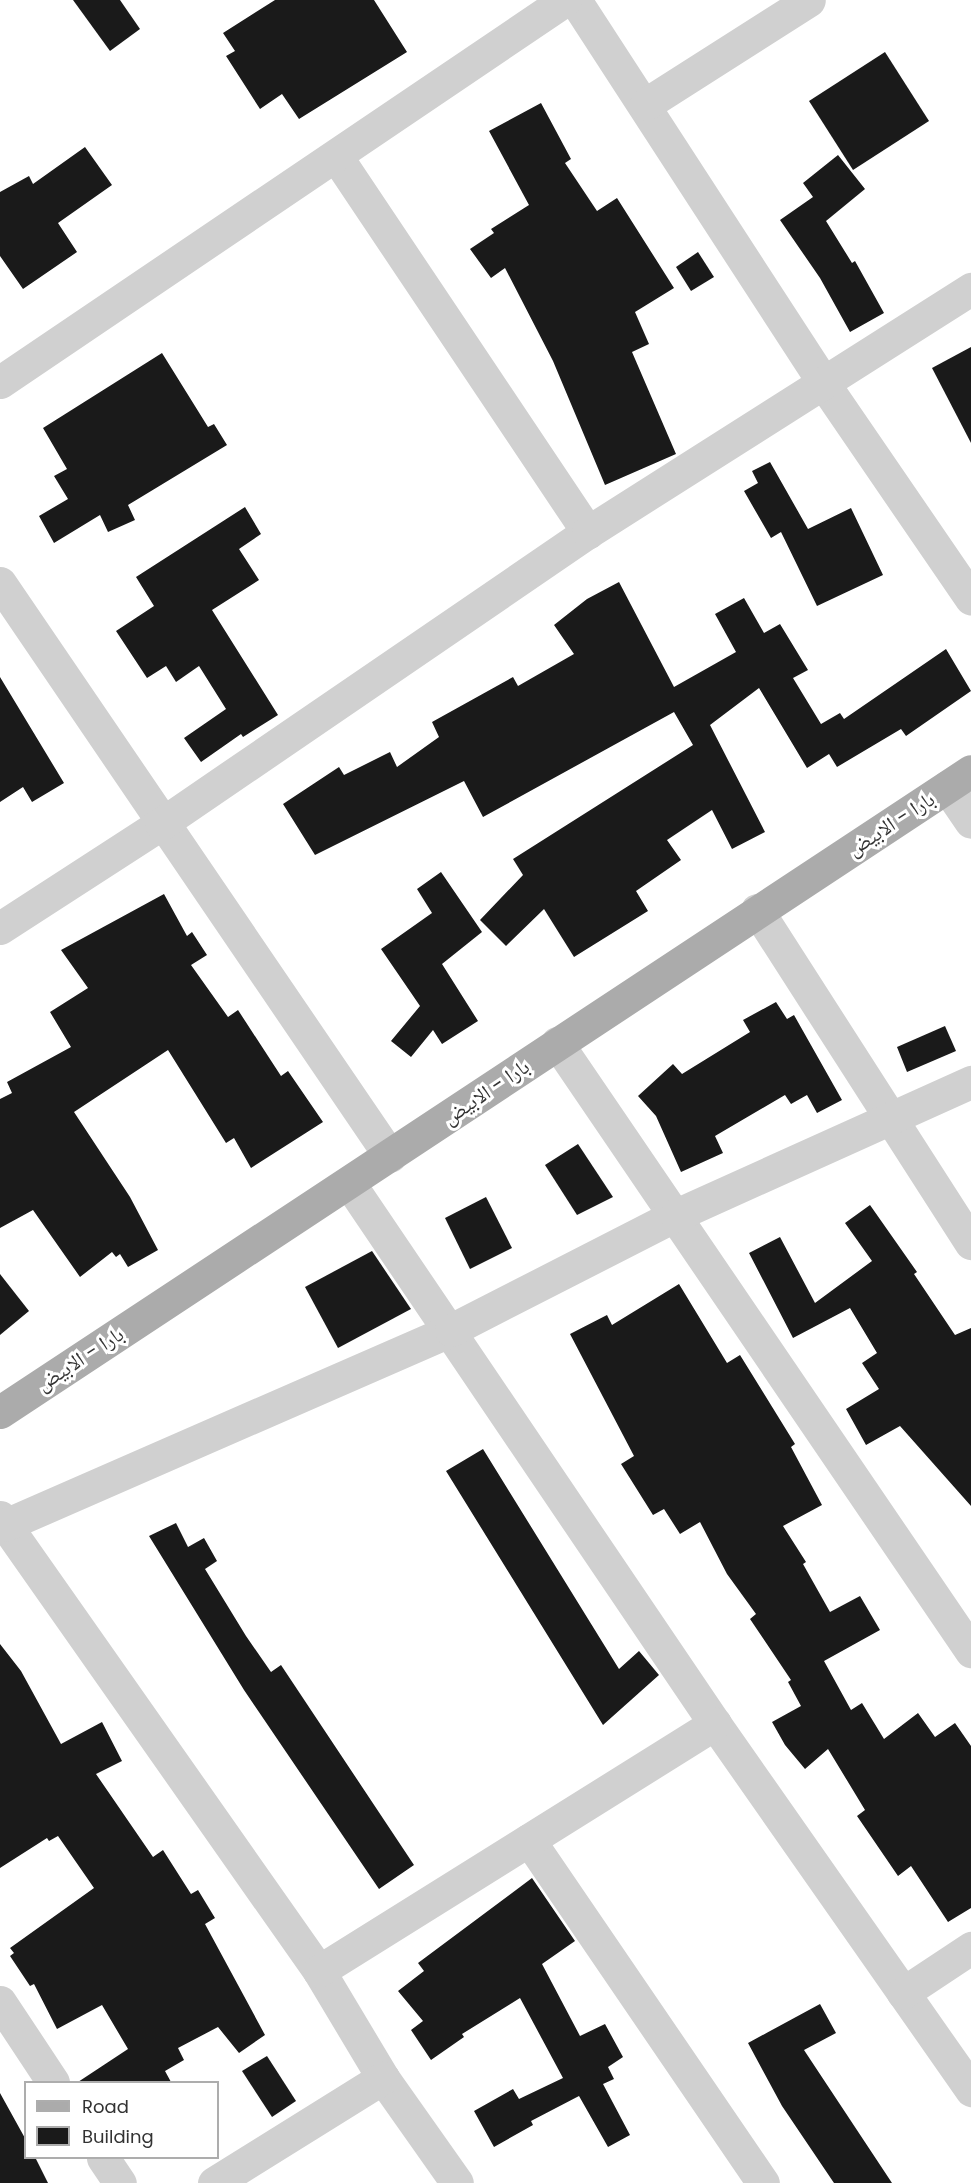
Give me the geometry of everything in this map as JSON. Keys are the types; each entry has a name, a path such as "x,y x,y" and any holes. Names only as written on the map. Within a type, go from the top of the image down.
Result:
{"main road":[{"name":"بارا - الابيض","path":"0,1412 390,1156 757,910 959,779"}],"street":[{"path":"0,382 565,0"},
{"path":"575,0 646,104 824,384 971,599"},
{"path":"646,104 808,0"},
{"path":"336,156 588,532"},
{"path":"0,928 161,824 588,532 971,289"},
{"path":"0,583 161,824 390,1156"},
{"path":"959,779 971,822"},
{"path":"757,910 890,1121 971,1243"},
{"path":"557,1043 971,1651"},
{"path":"457,2183 384,2078 319,1971 3,1521 451,1330 676,1215 890,1121 971,1082"},
{"path":"349,1183 451,1330 715,1724 971,2090"},
{"path":"319,1971 715,1724"},
{"path":"530,1840 763,2183"},
{"path":"903,1993 971,1948"},
{"path":"0,2002 52,2081"},
{"path":"214,2183 384,2078"},
{"path":"104,2159 120,2183"}],"building":[{"path":"73,0 120,0 140,29 110,51"},
{"path":"275,0 374,0 407,52 299,119 282,94 260,109 226,56 235,51 223,33"},
{"path":"885,52 929,121 853,170 809,101"},
{"path":"541,103 571,159 565,163 597,211 617,198 674,288 635,312 649,344 632,352 676,454 605,485 553,361 505,268 491,278 470,249 494,233 491,229 529,205 489,131"},
{"path":"85,147 112,185 58,223 77,252 23,289 0,256 0,192 29,176 33,184"},
{"path":"838,155 865,189 826,221 852,263 855,261 884,313 850,332 820,278 780,220 813,197 803,183"},
{"path":"698,252 714,277 691,291 676,267"},
{"path":"971,347 971,443 932,368"},
{"path":"162,353 208,427 214,424 227,445 128,505 135,520 108,532 100,515 54,543 39,516 68,499 54,476 67,469 43,428"},
{"path":"770,462 808,529 851,508 883,575 817,606 781,532 771,538 744,491 758,483 752,471"},
{"path":"245,507 261,534 239,549 259,580 212,610 278,715 243,737 241,734 201,762 184,738 226,709 199,666 176,682 166,666 147,678 116,631 154,606 136,577"},
{"path":"619,582 674,687 736,652 715,614 744,598 764,633 780,624 808,670 793,678 821,724 840,713 844,719 946,649 971,691 906,736 901,729 837,767 829,754 807,768 759,688 710,725 765,832 732,849 712,810 667,840 681,860 636,891 648,911 574,957 544,909 506,946 480,920 523,875 513,859 693,745 674,712 483,817 464,781 315,855 283,804 339,767 344,775 390,752 397,767 439,737 432,722 513,677 518,686 574,654 554,625 587,599"},
{"path":"0,677 64,783 32,802 23,787 0,802"},
{"path":"441,872 482,932 442,964 478,1021 442,1044 433,1030 411,1057 391,1041 420,1006 381,949 432,913 417,889"},
{"path":"164,894 187,936 192,932 207,955 191,965 228,1017 238,1010 281,1076 288,1071 323,1122 251,1168 234,1138 226,1143 168,1050 74,1112 130,1197 158,1250 128,1267 120,1254 116,1257 112,1252 80,1277 33,1210 0,1228 0,1099 12,1093 7,1082 71,1047 50,1012 88,988 61,950"},
{"path":"776,1002 787,1019 794,1015 842,1100 817,1113 807,1095 791,1104 785,1095 715,1136 723,1153 681,1172 656,1116 638,1096 673,1064 682,1074 750,1032 743,1020"},
{"path":"945,1026 956,1051 907,1072 897,1047"},
{"path":"578,1144 613,1197 577,1215 545,1165"},
{"path":"486,1197 512,1248 470,1269 445,1218"},
{"path":"870,1205 917,1272 914,1274 955,1335 971,1328 971,1506 900,1426 866,1445 846,1409 879,1389 862,1363 877,1353 850,1308 793,1338 749,1253 780,1237 815,1303 872,1261 845,1223"},
{"path":"372,1251 411,1309 338,1348 305,1287"},
{"path":"0,1274 29,1311 0,1335"},
{"path":"679,1284 727,1363 740,1355 795,1444 791,1447 822,1505 783,1526 806,1562 803,1564 830,1612 860,1596 880,1630 824,1661 851,1710 862,1703 884,1739 918,1713 935,1737 955,1723 971,1746 971,1908 948,1922 911,1866 898,1876 857,1816 865,1810 828,1749 805,1769 785,1745 772,1722 801,1706 788,1682 791,1680 750,1619 756,1614 727,1574 700,1522 680,1534 664,1509 653,1515 621,1464 634,1456 570,1334 607,1315 612,1325"},
{"path":"483,1449 619,1669 639,1651 659,1675 603,1725 446,1471"},
{"path":"176,1523 188,1547 204,1538 217,1561 205,1569 246,1636 271,1672 281,1665 414,1865 379,1889 244,1690 149,1536"},
{"path":"0,1644 21,1671 61,1744 102,1722 122,1761 96,1774 153,1857 163,1850 191,1894 198,1890 215,1918 205,1924 265,2035 239,2053 218,2027 178,2048 184,2060 165,2071 170,2081 80,2081 128,2049 102,2005 57,2029 34,1984 30,1986 10,1956 14,1953 10,1948 94,1888 58,1836 49,1841 47,1838 0,1868"},
{"path":"532,1878 575,1941 542,1964 580,2036 605,2024 623,2057 608,2067 614,2079 603,2084 630,2135 608,2147 579,2096 531,2121 533,2125 494,2147 474,2111 513,2089 519,2099 563,2078 520,1998 462,2034 464,2037 431,2060 411,2030 423,2021 398,1991 424,1971 418,1963"},
{"path":"820,2004 836,2033 804,2050 892,2183 834,2183 782,2106 748,2043"},
{"path":"267,2056 296,2101 272,2117 242,2071"},
{"path":"0,2093 24,2136 24,2159 36,2159 48,2183 0,2183"}]}
